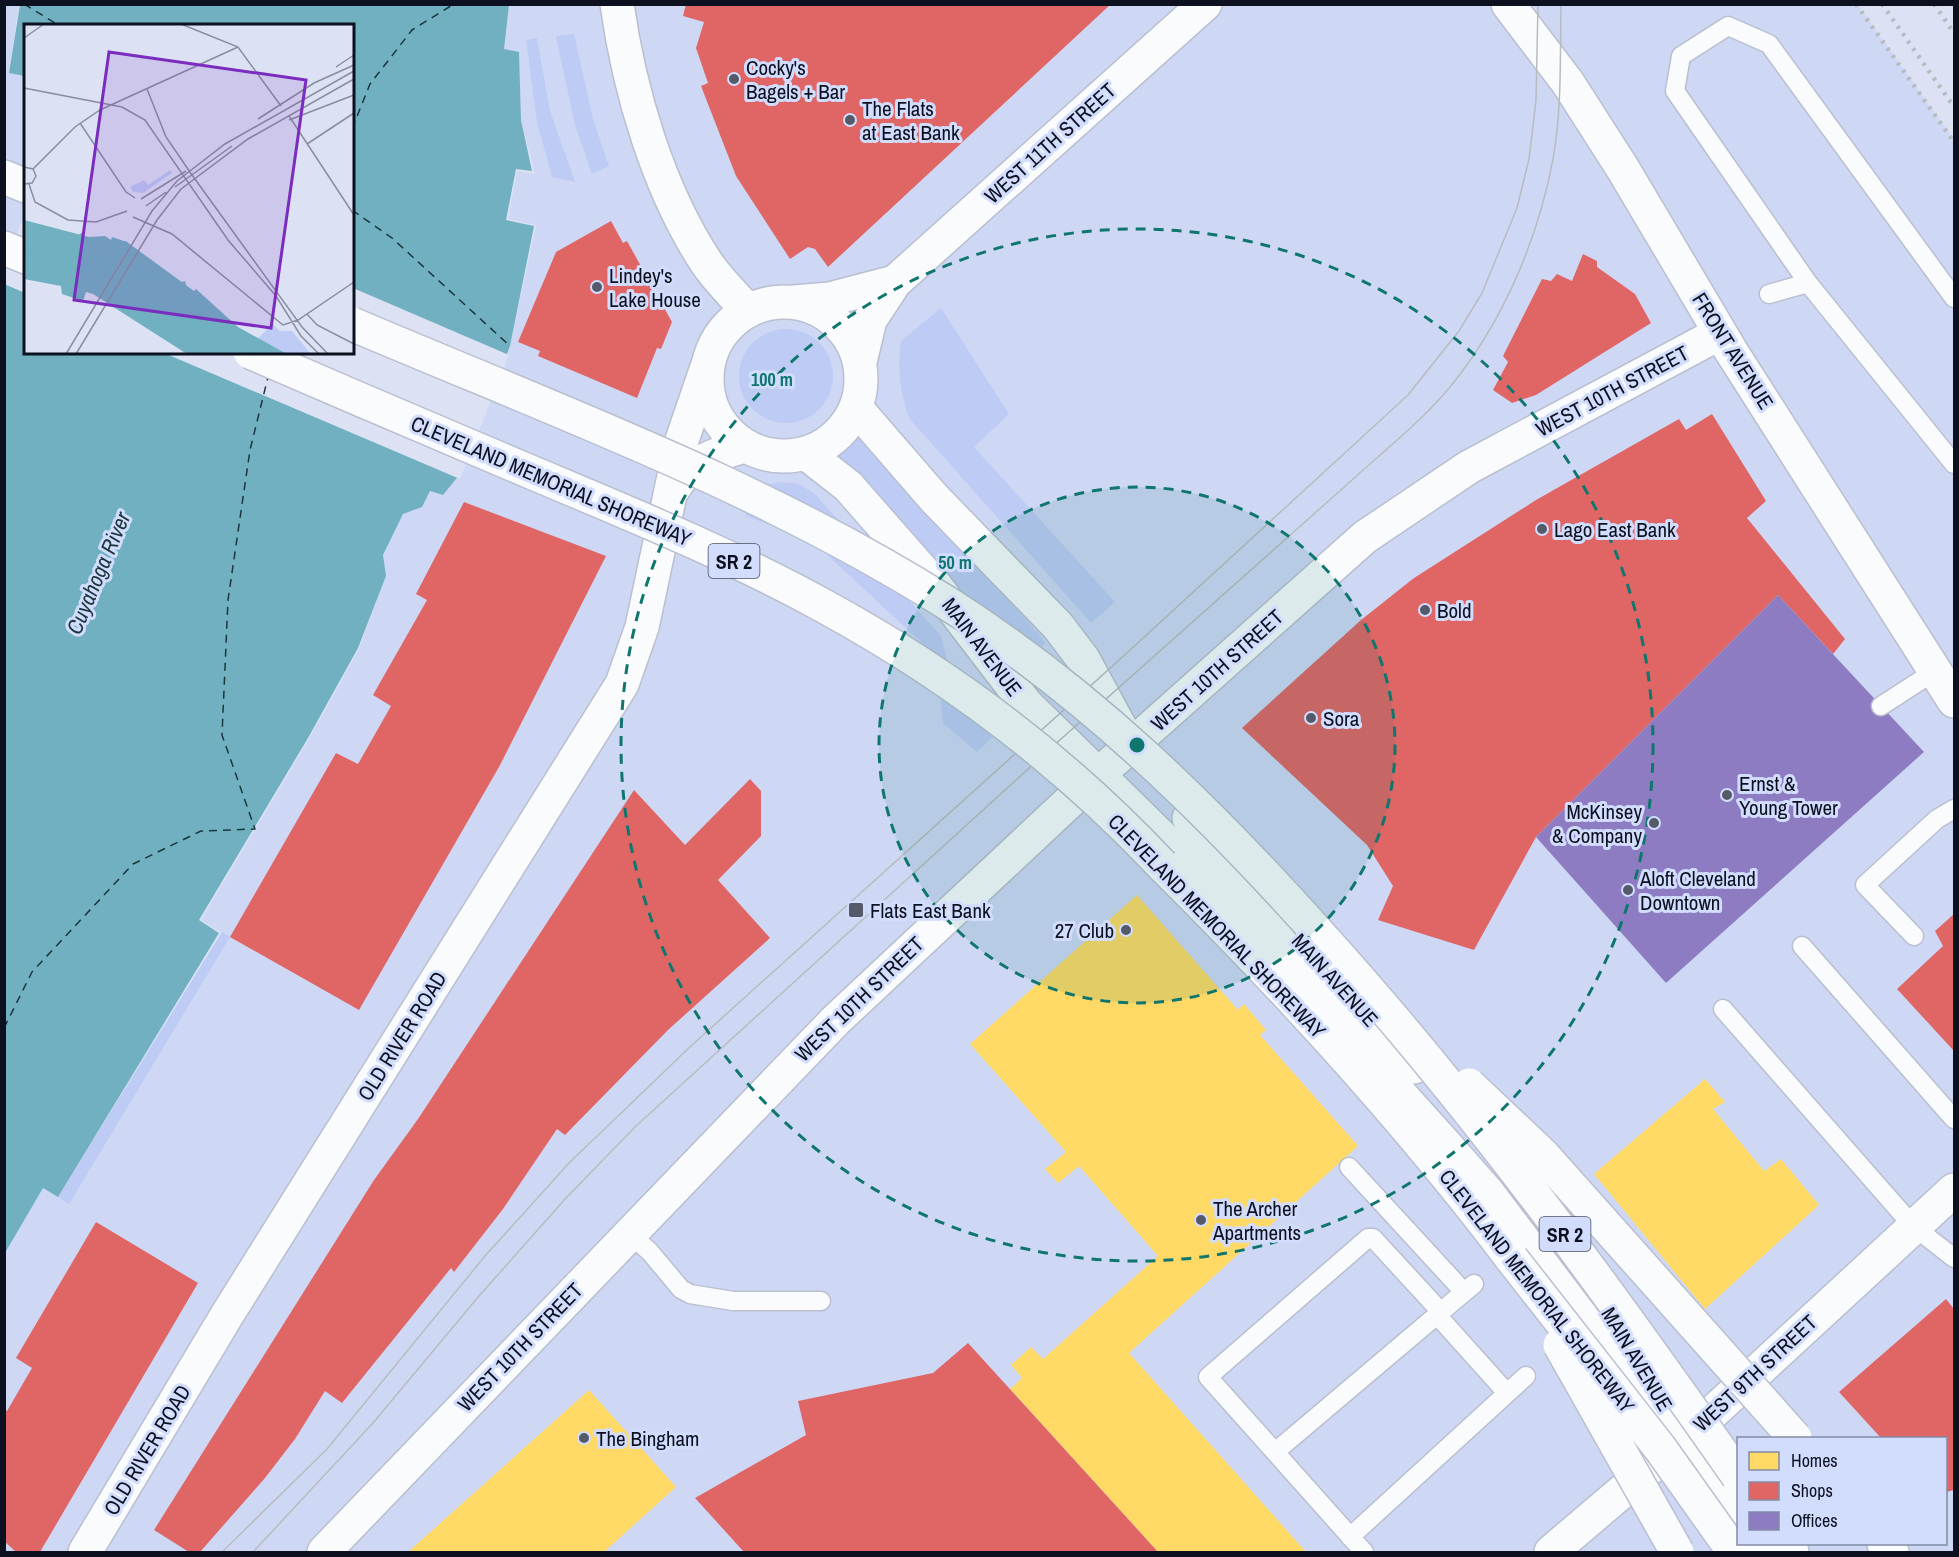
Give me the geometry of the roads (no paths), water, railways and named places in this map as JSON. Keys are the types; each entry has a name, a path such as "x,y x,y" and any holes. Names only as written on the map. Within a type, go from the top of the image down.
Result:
{"main road":[{"path":"617,4 632,86 672,198 706,263 748,311"},
{"name":"WEST 11TH STREET","path":"860,362 870,320 895,282 1205,4"},
{"name":"FRONT AVENUE","path":"1508,4 1568,83 1623,169 1720,333 1954,701"},
{"path":"4,177 24,185"},
{"path":"4,248 24,256"},
{"name":"WEST 11TH STREET","path":"793,302 830,299 895,282"},
{"path":"793,302 816,308 837,322 851,340 860,362 861,386 856,408 845,428 827,444 807,454 786,457 764,454 745,446 728,433 715,414 707,391 708,367 715,344 728,325 748,311 770,303 793,302"},
{"name":"SR 2","path":"354,325 773,505 839,538 947,603 1037,666 1173,780 1256,864 1379,1001 1559,1226 1737,1475"},
{"name":"WEST 10TH STREET","path":"324,1552 836,1020 1099,774 1365,537 1469,467 1720,333"},
{"name":"CLEVELAND MEMORIAL SHOREWAY","path":"255,354 656,525 760,573 875,636 978,704 1032,746 1130,832 1219,921 1442,1170 1660,1448 1734,1552"},
{"name":"OLD RIVER ROAD","path":"85,1552 227,1315 622,684 642,627 667,500 681,443 708,367"},
{"name":"MAIN AVENUE","path":"856,408 934,498 1058,626 1083,659 1131,746 1172,799 1457,1115 1530,1200 1607,1308 1684,1438"},
{"name":"OLD RIVER ROAD","path":"667,500 681,476 710,456 745,446"},
{"name":"MAIN AVENUE","path":"807,454 848,486 934,584 1026,704 1221,895 1445,1144 1488,1193 1600,1341 1684,1438"},
{"path":"1379,1001 1544,1155 1794,1437"},
{"name":"WEST 9TH STREET","path":"1551,1552 1684,1438 1954,1190"},
{"path":"1512,1259 1677,1552"},
{"path":"1684,1438 1737,1515"}],"lane":[{"path":"1954,298 1769,44 1728,26 1681,56 1675,91 1808,283 1954,465"},
{"path":"1769,294 1808,283"},
{"path":"1881,706 1935,671"},
{"path":"1914,936 1866,885 1937,819 1954,809"},
{"path":"1802,946 1954,1119"},
{"path":"1723,1009 1913,1226 1954,1258"},
{"path":"1275,1452 1469,1288 1349,1167"},
{"path":"629,1233 650,1252 681,1289 690,1294 733,1301 821,1301"},
{"path":"1364,1552 1208,1377 1368,1239 1373,1238 1507,1393"},
{"path":"1350,1537 1526,1376"}],"water":[{"name":"Cuyahoga River","path":"20,5 509,5 504,49 519,52 521,120 532,171 516,169 506,220 534,226 510,346 460,474 443,495 430,491 422,507 403,514 383,555 386,576 358,648 308,738 199,920 219,933 58,1197 43,1188 5,1253 4,271 24,219 24,354 354,354 354,24 24,24 24,76 9,73"}],"tram line":[{"path":"222,1552 327,1449 485,1256 569,1163 692,1045 1117,662 1408,395 1459,331 1482,293 1517,208 1529,159 1536,101 1538,4"},
{"path":"253,1552 373,1423 479,1296 566,1198 636,1126 1061,739 1408,430 1446,392 1472,358 1503,305 1517,277 1538,219 1556,140 1560,82 1561,4"}],"railway":[{"path":"1856,4 1954,142"},
{"path":"1882,4 1954,107"},
{"path":"1934,4 1954,33"}],"place":[{"name":"Cocky's Bagels + Bar","path":"734,79"},
{"name":"The Flats at East Bank","path":"850,120"},
{"name":"Lindey's Lake House","path":"597,287"},
{"name":"Lago East Bank","path":"1542,529"},
{"name":"Bold","path":"1425,610"},
{"name":"Sora","path":"1311,718"},
{"name":"Ernst & Young Tower","path":"1727,795"},
{"name":"McKinsey & Company","path":"1654,823"},
{"name":"Aloft Cleveland Downtown","path":"1628,890"},
{"name":"Flats East Bank","path":"856,910"},
{"name":"27 Club","path":"1126,930"},
{"name":"The Archer Apartments","path":"1201,1220"},
{"name":"The Bingham","path":"584,1438"}]}
